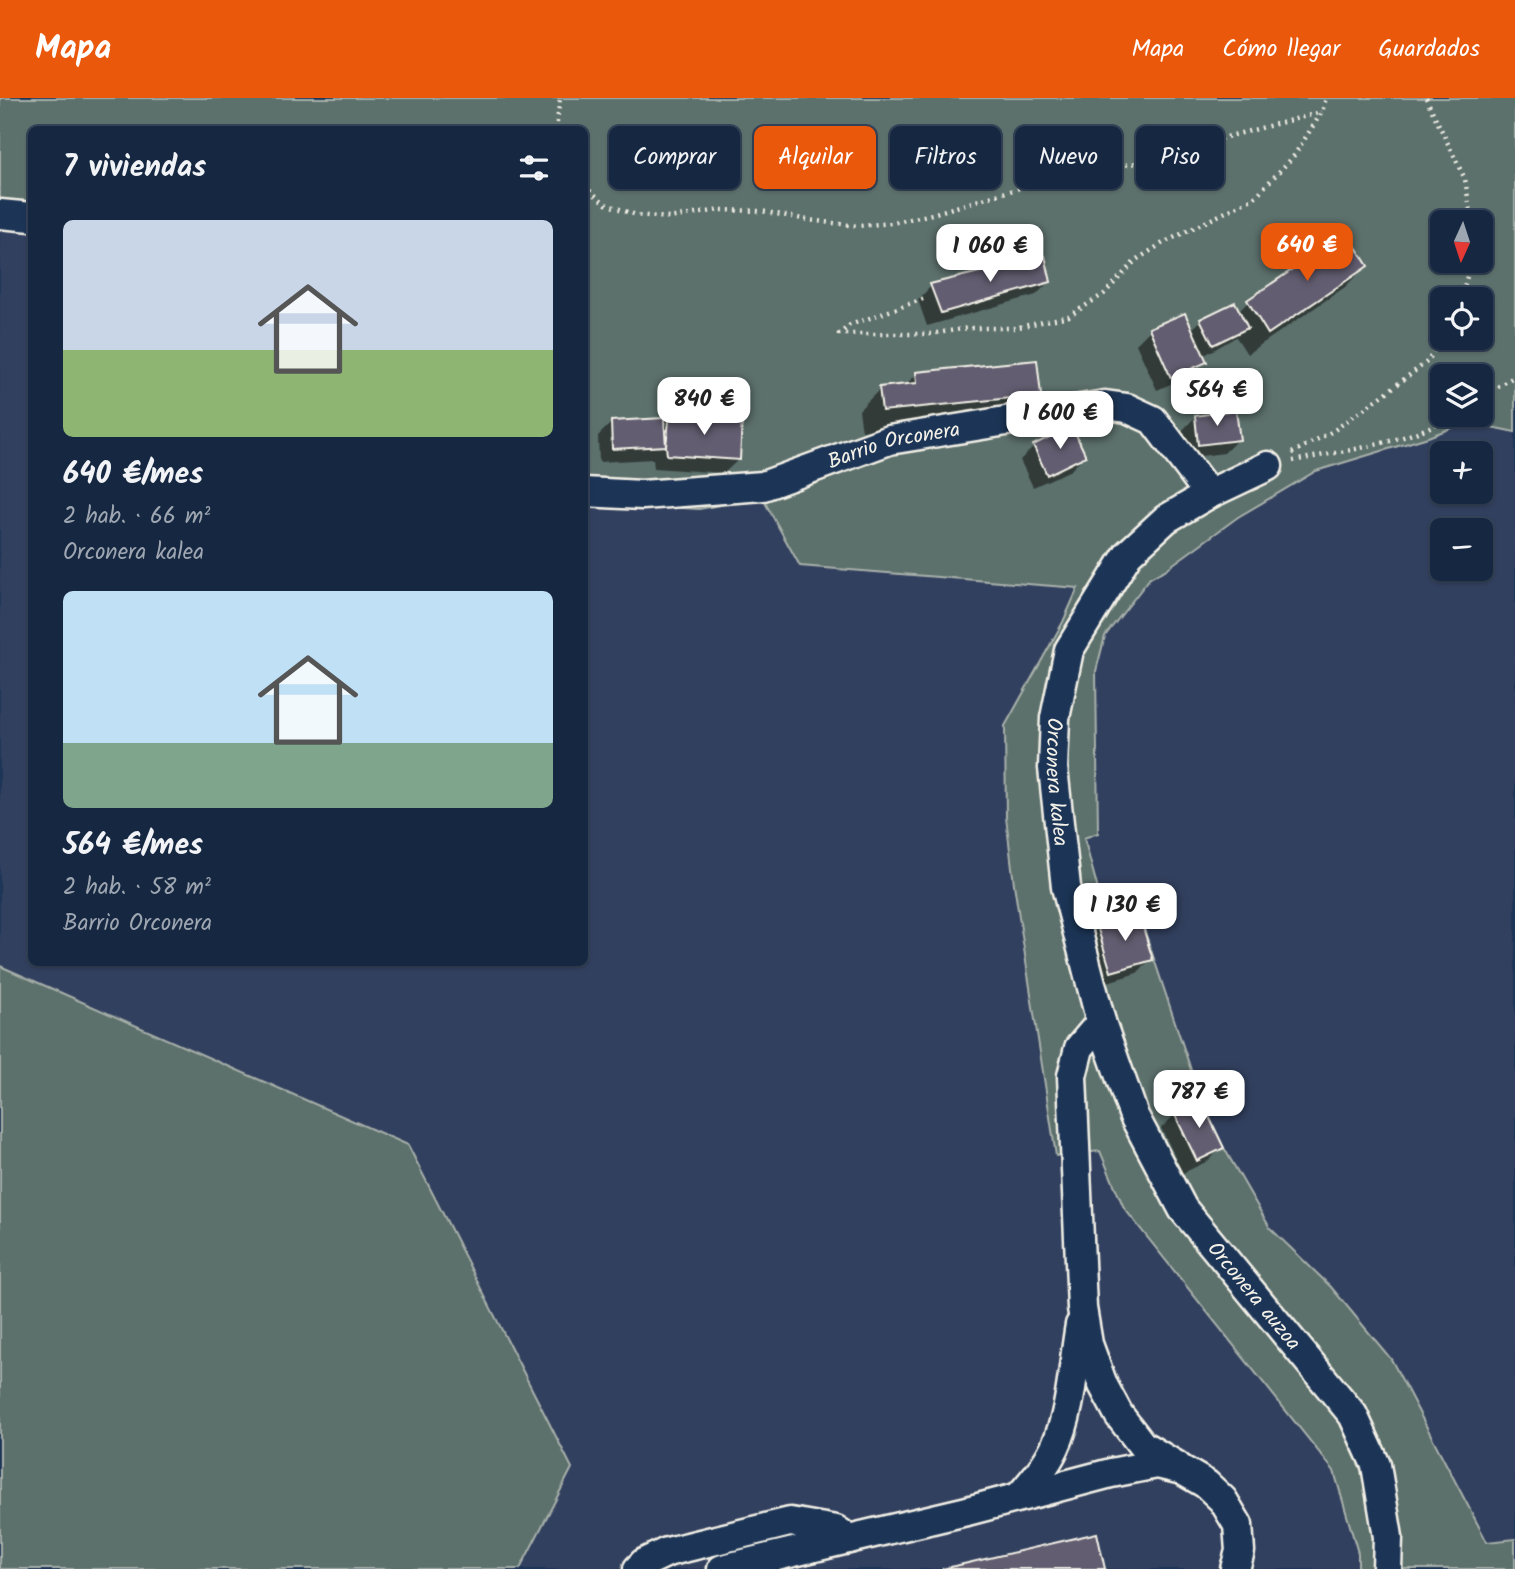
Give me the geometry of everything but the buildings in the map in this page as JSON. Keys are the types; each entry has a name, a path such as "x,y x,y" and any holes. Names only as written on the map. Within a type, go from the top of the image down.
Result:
{"street":[{"path":"0,214 28,217"},
{"name":"Barrio Orconera","path":"588,492 642,495 763,486 889,440 1105,405 1128,408 1153,420 1209,494"},
{"name":"Orconera kalea","path":"1101,1022 1066,887 1053,768 1055,718 1069,650 1128,554 1166,519 1209,494 1268,466"},
{"path":"1101,1022 1079,1048 1072,1076 1082,1308 1088,1344 1103,1385 1119,1415 1142,1445 1206,1484 1223,1500 1238,1525 1240,1551 1235,1569"},
{"name":"Orconera auzoa","path":"1101,1022 1134,1116 1183,1209 1353,1415 1376,1465 1388,1537 1387,1569"},
{"path":"1020,1496 1038,1476 1055,1447 1066,1413 1082,1308"},
{"path":"722,1569 1111,1473 1157,1464 1182,1470"},
{"path":"638,1569 644,1563 667,1552 790,1522 836,1530 849,1539"}],"path":[{"path":"556,126 559,98"},
{"path":"923,299 850,325 839,334 931,334 968,328 1014,328 1069,316 1104,294 1136,260 1163,243 1254,198 1293,157 1322,112 1326,98"},
{"path":"1426,98 1465,179 1470,210"},
{"path":"588,190 606,204 636,215 669,218 720,211 761,211 857,226 892,223 1071,173 1150,161 1206,142 1322,112"},
{"path":"1268,466 1333,431 1428,361 1434,350"},
{"path":"1493,390 1515,376"},
{"path":"1268,466 1380,444 1433,427"}],"shaded area":[{"path":"0,228 28,231 28,966 588,966 588,502 762,497 800,566 1079,587 1063,622 1006,817 1056,1156 1100,1150 1124,1208 1334,1471 1358,1553 1358,1569 520,1569 571,1468 408,1145 0,966"},
{"path":"1454,427 1491,427 1515,432 1515,1539 1487,1542 1391,1359 1331,1287 1270,1228 1224,1148 1201,1100 1153,960 1107,924 1084,838 1098,833 1096,671 1105,636 1150,578 1238,517 1316,471"}],"green space":[{"path":"0,98 1515,98 1515,432 1491,427 1493,364 1430,364 1430,427 1454,427 1316,471 1238,517 1150,578 1105,636 1096,671 1098,833 1084,838 1107,923 1139,914 1201,1100 1224,1148 1270,1228 1331,1287 1391,1359 1487,1542 1515,1539 1515,1569 1358,1569 1358,1553 1334,1471 1124,1208 1100,1151 1056,1156 1006,817 1005,726 1063,622 1078,588 800,566 762,497 699,509 588,502 588,126 28,126 28,231 0,228"},
{"path":"0,966 408,1145 572,1468 520,1569 0,1569"}]}
